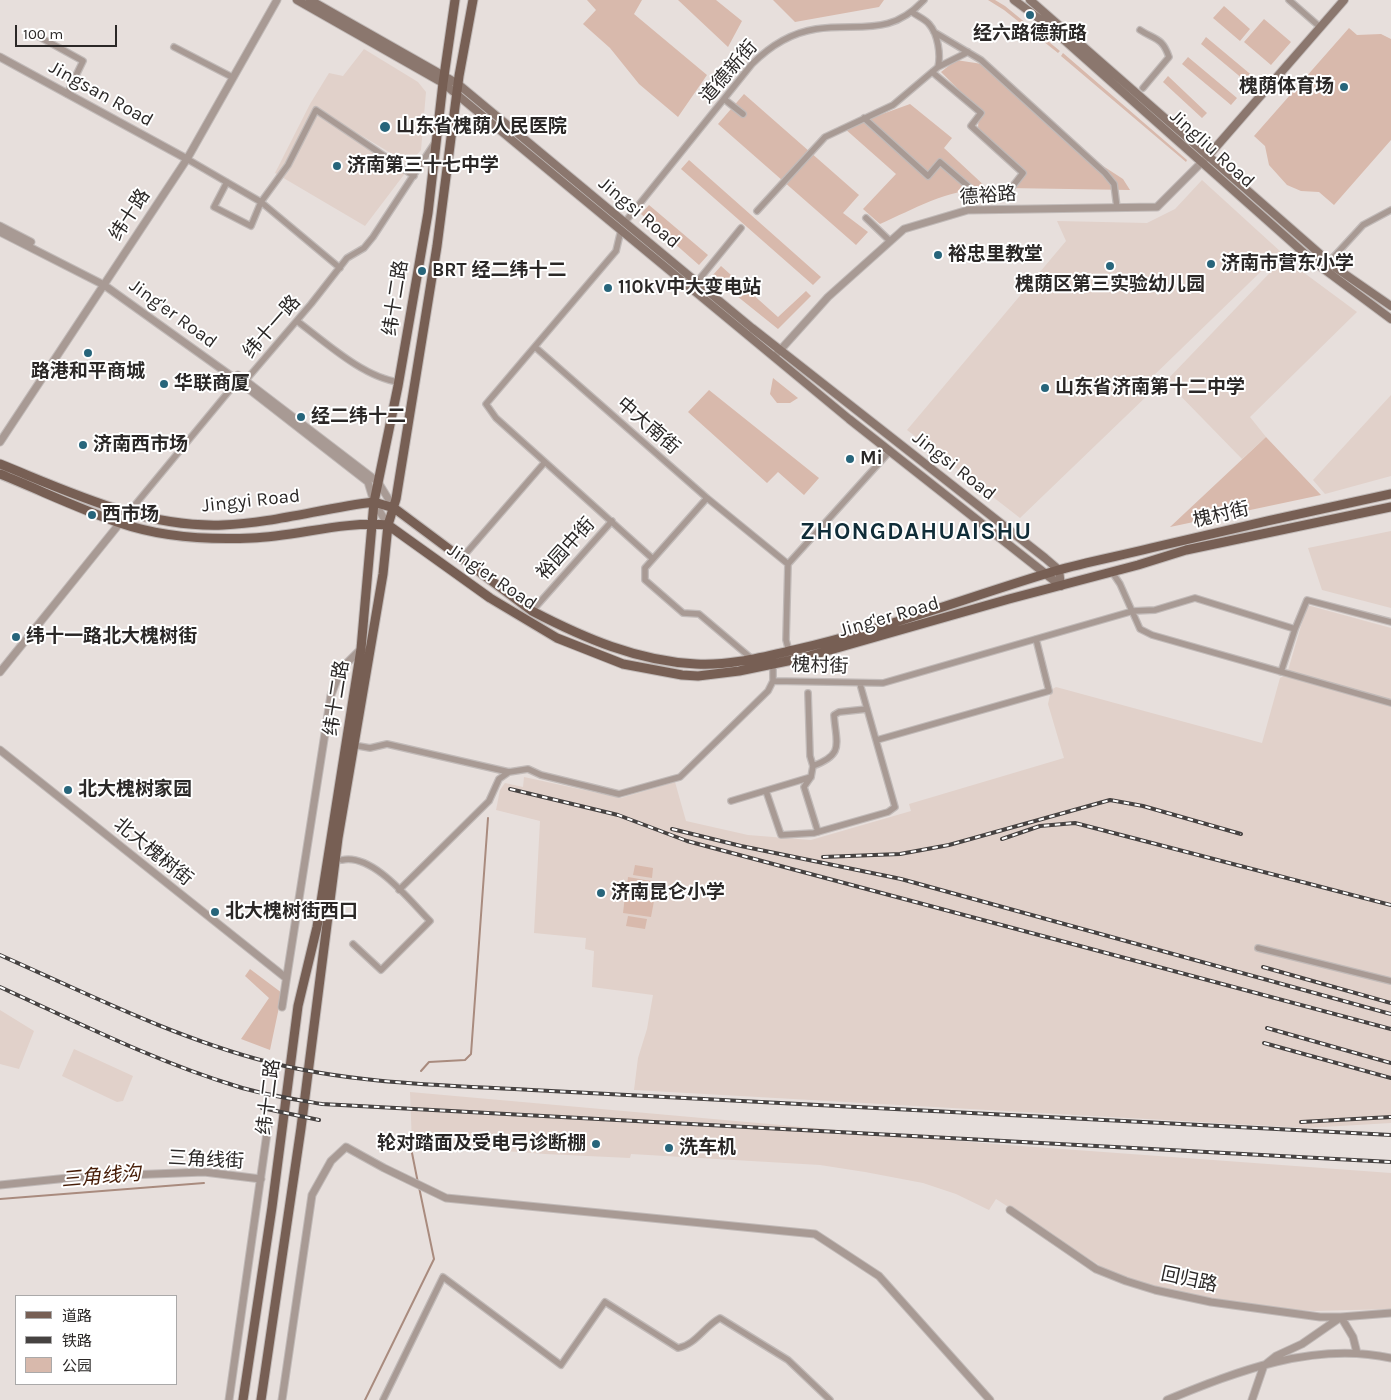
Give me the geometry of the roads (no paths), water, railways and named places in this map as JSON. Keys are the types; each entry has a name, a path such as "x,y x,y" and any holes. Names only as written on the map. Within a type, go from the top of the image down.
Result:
{"main road":[{"name":"Jingsi Road","path":"297,0 443,79 458,84 696,282 1059,570"},
{"name":"Jingsi Road","path":"310,0 443,79 456,95 774,357 1061,586"},
{"name":"纬十二路","path":"243,1400 298,1006 317,927 361,649 374,502 399,382 428,213 443,79 455,0"},
{"name":"纬十二路","path":"261,1400 301,1128 338,838 383,574 388,525 394,508 437,246 456,95 473,0"},
{"name":"Jingliu Road","path":"1014,0 1045,23 1313,261 1391,319"},
{"name":"Jingliu Road","path":"1030,0 1329,262 1391,306"},
{"path":"1209,155 1344,0"},
{"name":"Jingyi Road","path":"0,464 127,513 160,520 224,525 374,502 394,508"},
{"name":"Jingyi Road","path":"0,474 120,523 148,530 218,539 254,538 334,526 371,523 388,525"},
{"name":"槐村街","path":"1059,570 1251,524 1391,494"},
{"name":"槐村街","path":"1061,586 1195,548 1391,507"},
{"name":"Jing'er Road","path":"394,508 532,611 615,649 648,659 696,664 716,664 789,652 890,624 1059,570"},
{"name":"Jing'er Road","path":"388,525 490,598 557,638 623,664 682,675 698,676 802,658 1061,586"},
{"path":"1059,570 1061,586"}],"street":[{"name":"纬十路","path":"0,442 187,159 277,0"},
{"name":"道德新街","path":"624,222 752,64 767,49 788,37 815,29 887,24 899,21 924,0"},
{"path":"1289,0 1320,27"},
{"path":"912,12 929,23 934,32 940,60 938,67"},
{"path":"1140,30 1156,37 1166,47 1169,57 1143,88"},
{"path":"934,32 981,60 1105,173 1114,184 1117,208"},
{"path":"36,35 83,61 67,94"},
{"path":"174,47 232,77"},
{"path":"757,211 825,137 893,105 938,67 968,52"},
{"name":"Jingsan Road","path":"0,57 187,159"},
{"path":"864,118 928,176 940,162 977,194 1009,191 1023,173 971,126 981,114 932,72"},
{"path":"724,99 742,114"},
{"path":"227,182 214,207 251,226 261,202 288,165 316,110 414,176"},
{"name":"纬十一路","path":"120,523 230,390 244,382 297,321 347,258 364,248 436,142"},
{"name":"德裕路","path":"774,357 779,349 828,297 904,229 968,210 1156,208 1209,155"},
{"path":"187,159 261,202 340,268"},
{"path":"1329,262 1363,225 1391,210"},
{"path":"866,218 890,241"},
{"name":"Jing'er Road","path":"0,226 106,283 244,382 378,482 394,508"},
{"path":"696,282 741,228"},
{"path":"612,521 496,418 486,404 616,251 622,230"},
{"name":"Jing'er Road","path":"0,232 106,283"},
{"path":"297,321 349,360 388,380 399,382"},
{"name":"中大南街","path":"535,347 707,498 788,564"},
{"name":"Jing'er Road","path":"244,382 368,482 374,502 388,525"},
{"path":"789,652 786,640 788,564 890,451"},
{"path":"461,559 545,462"},
{"path":"707,498 645,568 645,580 683,613 698,614 751,658"},
{"name":"裕园中街","path":"532,611 612,521 653,559"},
{"path":"0,672 120,523"},
{"path":"1112,572 1133,611 1140,629 1152,635 1391,703"},
{"name":"槐村街","path":"773,664 773,681 883,683 1133,611 1155,610 1195,598 1295,629"},
{"path":"1281,672 1306,600 1391,622"},
{"path":"876,740 1049,691 1036,639"},
{"path":"282,1008 331,695 341,669 361,649"},
{"path":"353,745 370,748 387,744 509,772 528,769 541,776 619,794 680,777 768,691 773,681"},
{"path":"766,791 781,835 794,836 818,832 880,815 895,807 860,684"},
{"path":"808,693 810,756 814,766 811,777 804,787 818,832"},
{"path":"814,766 829,760 834,756 837,749 834,715 839,712 867,709"},
{"name":"北大槐树街","path":"0,750 286,978"},
{"path":"399,890 489,800 499,779 509,772"},
{"path":"731,801 811,777"},
{"path":"342,860 347,859 368,863 430,921 381,970 353,944"},
{"path":"1258,948 1391,981"},
{"name":"三角线街","path":"229,1400 268,1126"},
{"path":"282,1400 310,1203 316,1186 331,1161 346,1146 404,1178 446,1198 815,1234 879,1276 990,1400"},
{"name":"三角线街","path":"0,1185 78,1177 204,1172 261,1180"},
{"name":"回归路","path":"1010,1210 1096,1269 1155,1290 1211,1302 1320,1317 1391,1313"},
{"path":"383,1400 442,1277 560,1365 604,1302 678,1348 686,1347 711,1323 720,1318 788,1360 830,1400"},
{"path":"1252,1400 1264,1365 1276,1356 1302,1344 1341,1317 1353,1337 1357,1353"},
{"path":"1167,1400 1216,1380 1264,1365 1311,1355 1339,1352 1391,1358"}],"waterway":[{"path":"421,1071 429,1062 465,1060 471,1054 488,818"},
{"name":"三角线沟","path":"411,1148 418,1183"},
{"name":"三角线沟","path":"0,1199 204,1183"},
{"path":"365,1400 434,1259 419,1187"}],"railway":[{"path":"510,789 618,815 687,841 1391,1029"},
{"path":"823,857 900,854 949,845 1110,800 1143,806 1241,834"},
{"path":"1002,839 1040,826 1075,823 1391,905"},
{"path":"672,829 741,846 901,879 1391,1014"},
{"path":"0,955 132,1014 199,1041 268,1062 333,1075 432,1085 1391,1135"},
{"path":"1263,967 1391,1003"},
{"path":"0,987 116,1040 205,1076 257,1092 322,1104 1391,1162"},
{"path":"1267,1028 1391,1063"},
{"path":"1264,1043 1391,1078"},
{"path":"262,1108 319,1120"},
{"path":"1301,1122 1391,1117"}],"place":[{"name":"经六路德新路","path":"1030,15"},
{"name":"槐荫体育场","path":"1344,87"},
{"name":"山东省槐荫人民医院","path":"385,127"},
{"name":"济南第三十七中学","path":"337,166"},
{"name":"裕忠里教堂","path":"938,255"},
{"name":"济南市营东小学","path":"1211,264"},
{"name":"槐荫区第三实验幼儿园","path":"1110,266"},
{"name":"BRT 经二纬十二","path":"422,271"},
{"name":"110kV中大变电站","path":"608,288"},
{"name":"路港和平商城","path":"88,353"},
{"name":"华联商厦","path":"164,384"},
{"name":"山东省济南第十二中学","path":"1045,388"},
{"name":"经二纬十二","path":"301,417"},
{"name":"济南西市场","path":"83,445"},
{"name":"Mi","path":"850,459"},
{"name":"西市场","path":"92,515"},
{"name":"纬十一路北大槐树街","path":"16,637"},
{"name":"北大槐树家园","path":"68,790"},
{"name":"济南昆仑小学","path":"601,893"},
{"name":"北大槐树街西口","path":"215,912"},
{"name":"轮对踏面及受电弓诊断棚","path":"596,1144"},
{"name":"洗车机","path":"669,1148"}],"district":[{"name":"ZHONGDAHUAISHU","path":"916,532"}]}
